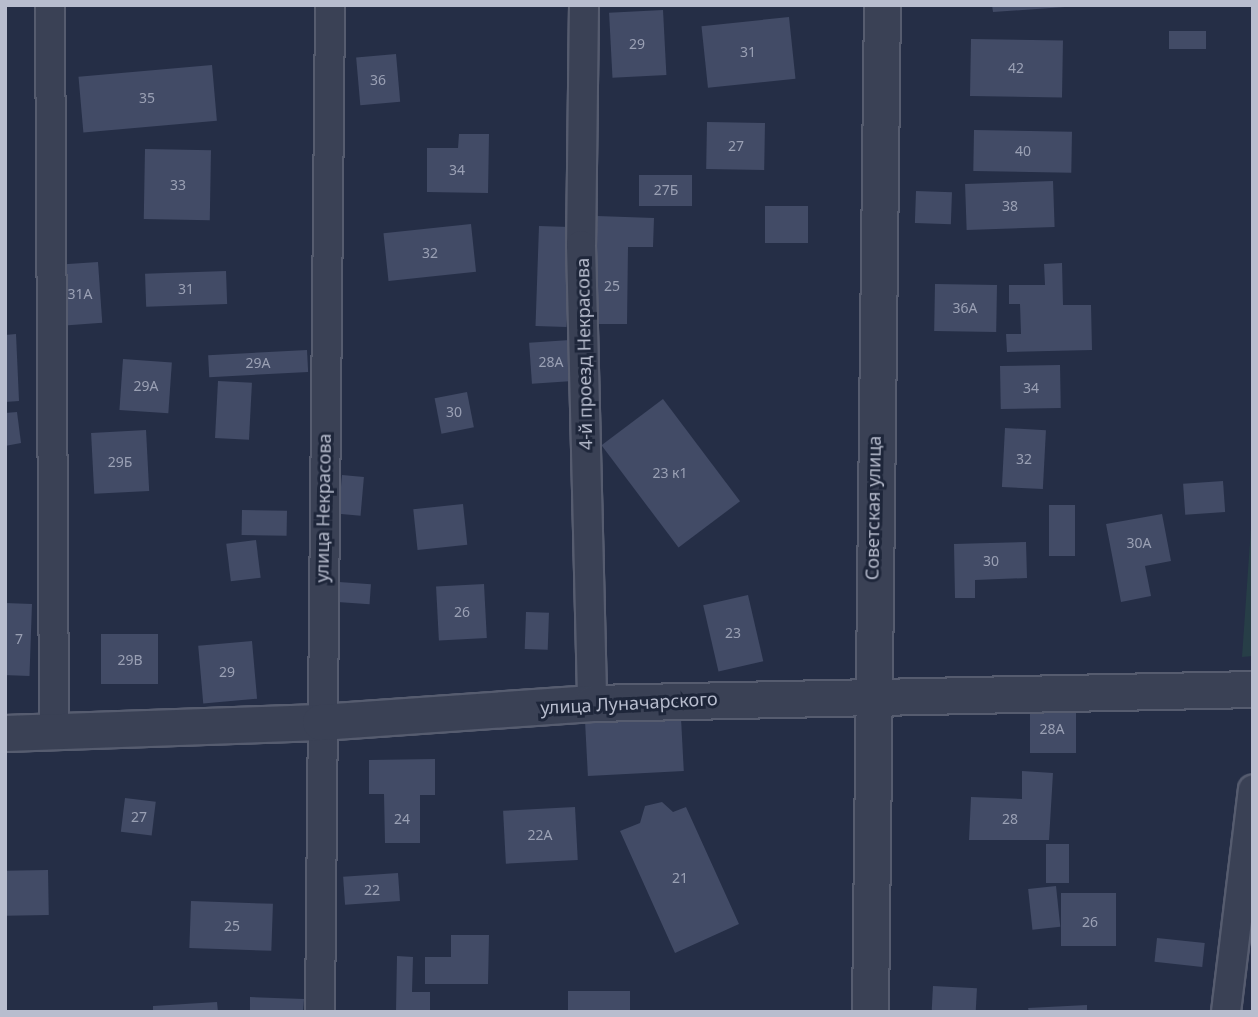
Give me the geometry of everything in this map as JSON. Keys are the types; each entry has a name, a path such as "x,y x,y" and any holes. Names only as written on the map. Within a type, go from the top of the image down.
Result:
{"street":[{"path":"50,5 54,731"},
{"name":"улица Некрасова","path":"320,1012 320,722 330,5"},
{"name":"4-й проезд Некрасова","path":"584,5 581,245 592,703"},
{"name":"Советская улица","path":"870,1012 869,694 882,5"},
{"name":"улица Луначарского","path":"5,733 320,722 592,703 869,694 1253,689"},
{"path":"1226,1012 1253,790"}],"shaded area":[{"path":"1253,499 1253,656 1242,657"}],"building":[{"path":"992,5 1065,5 1065,7 993,12"},
{"path":"663,10 666,75 612,78 609,13"},
{"path":"789,17 795,79 708,88 701,26"},
{"path":"1169,31 1206,31 1206,49 1169,49"},
{"path":"971,39 1063,41 1062,98 970,96"},
{"path":"396,54 400,102 360,105 356,57"},
{"path":"212,65 217,121 83,132 79,77"},
{"path":"707,122 765,123 764,170 706,169"},
{"path":"974,130 1072,132 1071,173 973,171"},
{"path":"459,134 489,134 488,193 427,192 427,148 458,148"},
{"path":"145,149 211,150 210,220 144,219"},
{"path":"639,175 692,175 692,206 639,206"},
{"path":"1053,181 1055,227 967,230 965,184"},
{"path":"916,191 952,192 951,224 915,223"},
{"path":"765,206 808,206 808,243 765,243"},
{"path":"597,216 654,218 653,247 628,247 627,324 595,324"},
{"path":"471,224 476,272 388,281 383,233"},
{"path":"539,226 570,227 566,327 536,326"},
{"path":"98,262 102,323 61,326 57,265"},
{"path":"1062,263 1063,305 1091,305 1092,350 1007,352 1006,334 1021,334 1020,304 1009,304 1009,285 1045,285 1044,264"},
{"path":"226,271 227,304 146,307 145,274"},
{"path":"935,284 997,285 996,332 934,331"},
{"path":"16,334 19,401 5,402 5,335"},
{"path":"570,340 573,381 532,384 529,343"},
{"path":"307,350 308,372 209,377 208,355"},
{"path":"123,359 172,362 168,413 119,410"},
{"path":"1060,365 1061,408 1001,409 1000,366"},
{"path":"218,381 252,383 249,440 215,438"},
{"path":"467,392 474,427 441,434 435,398"},
{"path":"663,399 740,501 679,548 602,445"},
{"path":"17,412 21,443 5,446 5,413"},
{"path":"1005,428 1046,430 1043,489 1002,487"},
{"path":"146,430 149,491 94,494 91,433"},
{"path":"342,475 364,477 361,516 339,514"},
{"path":"1223,481 1225,512 1185,515 1183,484"},
{"path":"463,504 467,545 418,550 413,509"},
{"path":"1049,505 1075,505 1075,556 1049,556"},
{"path":"242,510 287,511 287,536 242,535"},
{"path":"1162,514 1171,561 1145,566 1151,596 1121,602 1106,524"},
{"path":"256,540 261,578 231,581 226,544"},
{"path":"1026,542 1027,578 975,580 975,598 955,598 954,544"},
{"path":"339,582 371,584 370,604 338,602"},
{"path":"484,584 487,638 439,640 436,587"},
{"path":"748,595 763,661 718,672 703,605"},
{"path":"5,603 32,604 29,676 5,675"},
{"path":"526,612 549,613 548,650 525,649"},
{"path":"101,634 158,634 158,684 101,684"},
{"path":"252,641 257,699 203,703 198,646"},
{"path":"1030,705 1076,705 1076,753 1030,753"},
{"path":"681,718 684,771 588,776 585,723"},
{"path":"435,759 435,795 420,795 420,843 385,843 384,794 369,794 369,760"},
{"path":"1022,771 1053,773 1049,840 969,840 971,797 1022,799"},
{"path":"125,798 156,802 152,836 121,832"},
{"path":"662,802 673,812 686,807 739,924 675,953 620,831 640,823 645,806"},
{"path":"575,807 578,860 506,864 503,811"},
{"path":"1046,844 1069,844 1069,883 1046,883"},
{"path":"48,870 49,915 6,916 5,871"},
{"path":"398,873 400,901 345,905 343,877"},
{"path":"1056,886 1060,927 1032,930 1028,889"},
{"path":"1061,893 1116,893 1116,946 1061,946"},
{"path":"191,901 273,904 271,951 189,948"},
{"path":"451,935 489,935 488,984 425,984 425,957 451,957"},
{"path":"1157,938 1205,943 1202,967 1154,962"},
{"path":"397,956 413,957 412,992 430,992 430,1012 396,1012"},
{"path":"933,986 977,988 976,1012 932,1012"},
{"path":"568,991 630,991 630,1012 568,1012"},
{"path":"250,997 304,999 303,1012 250,1012"},
{"path":"217,1002 218,1012 153,1012 153,1006"},
{"path":"1087,1005 1087,1012 1029,1012 1028,1008"}]}
